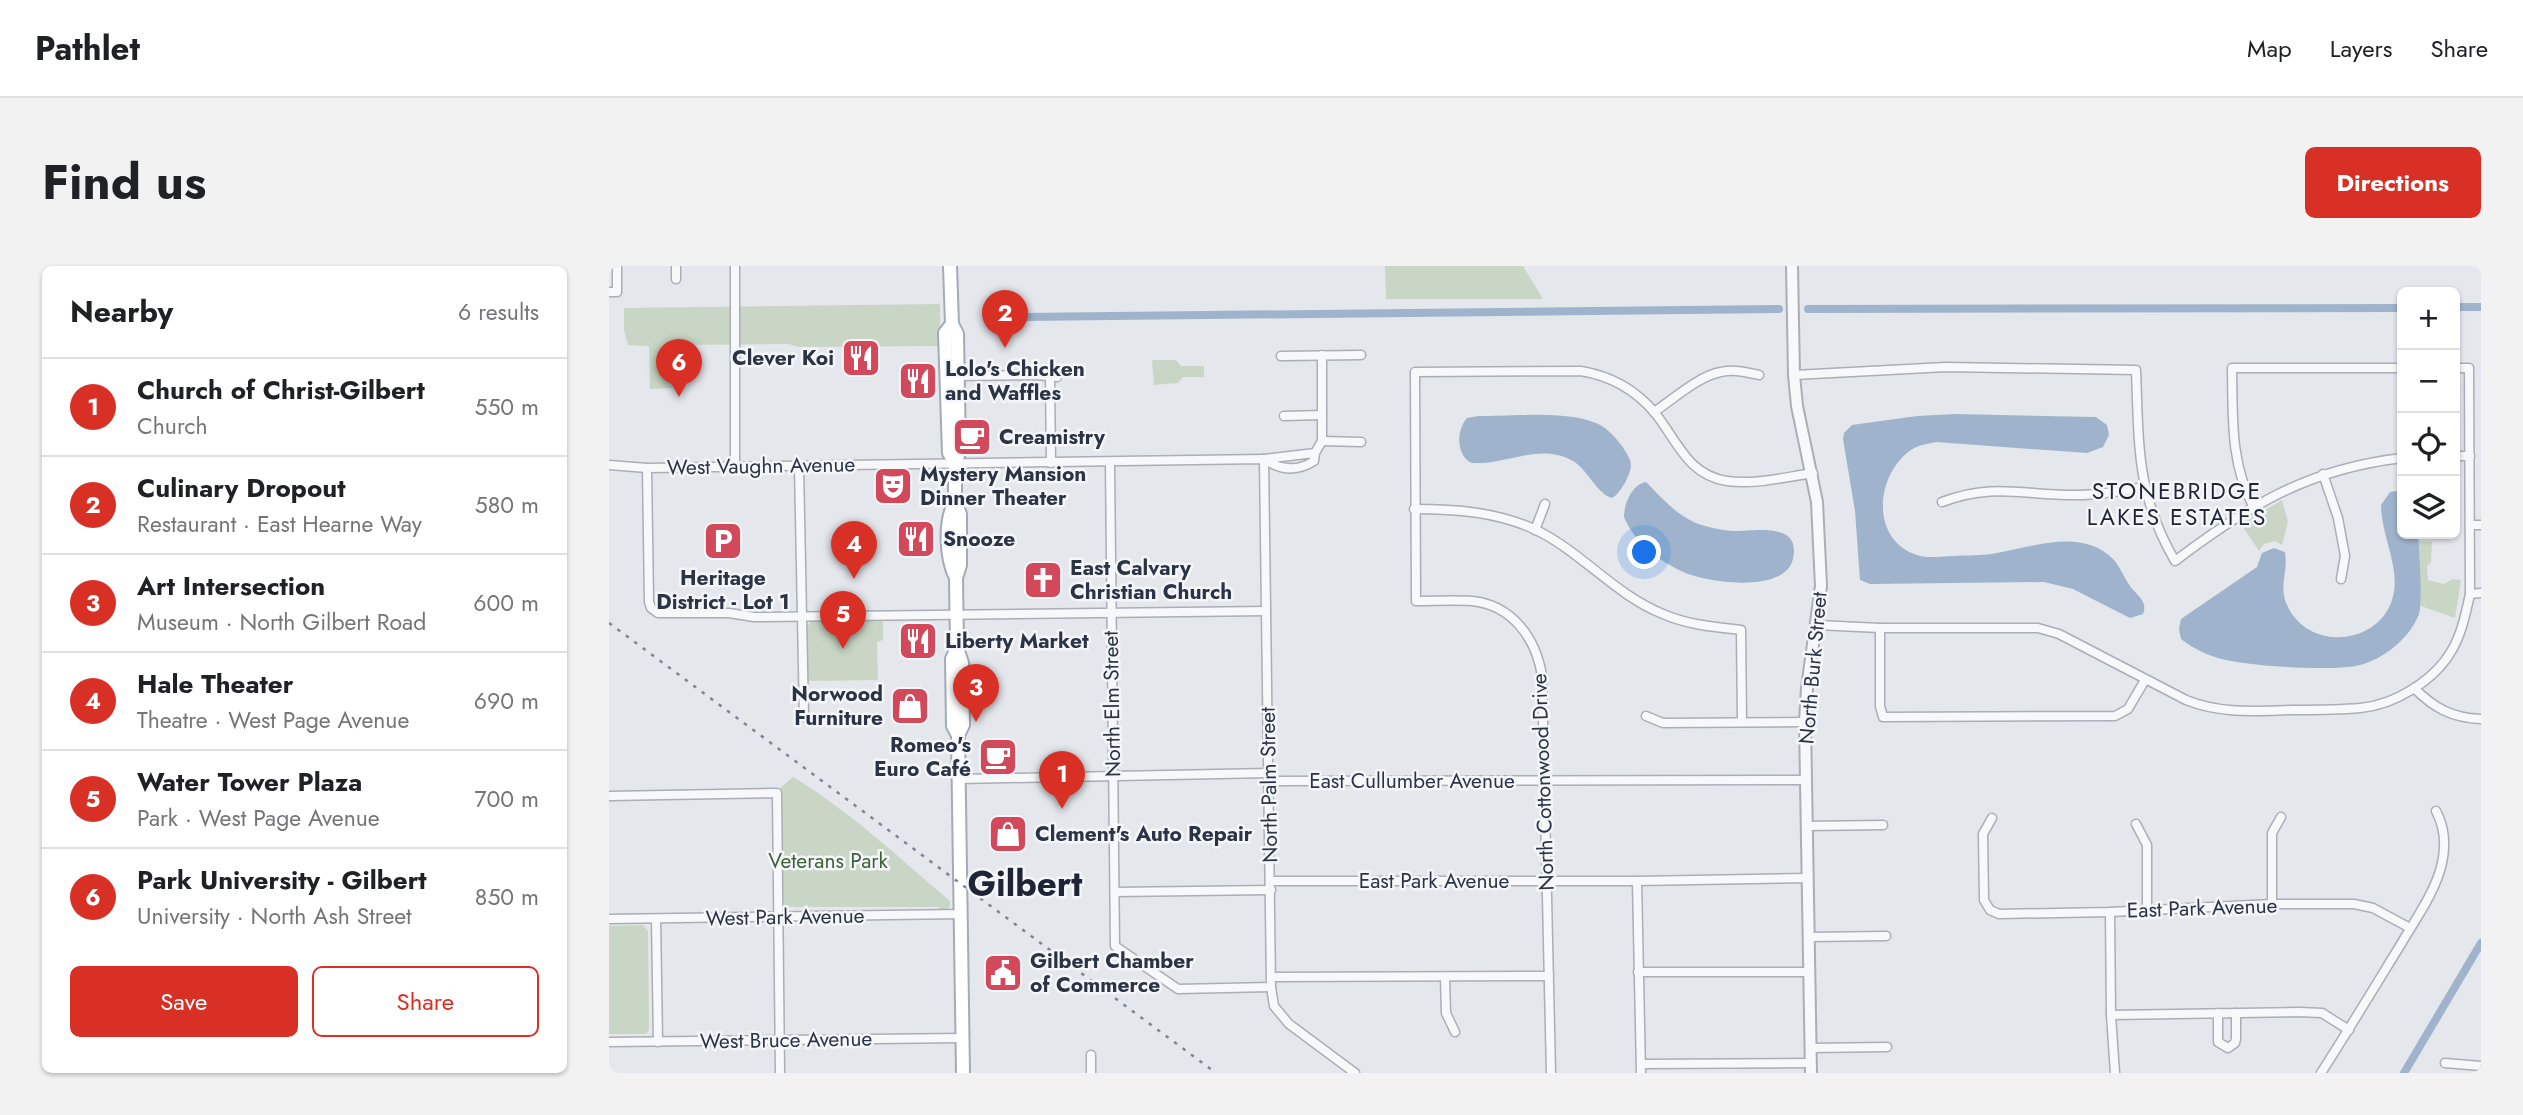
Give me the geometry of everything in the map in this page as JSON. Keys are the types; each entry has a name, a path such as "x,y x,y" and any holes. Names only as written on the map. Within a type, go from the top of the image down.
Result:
{"main road":[{"path":"950,266 951,324 957,334 960,453 955,464 955,502 949,513 950,566 956,578 957,614 957,648 951,659 953,726 958,735 963,1073"},
{"path":"951,324 945,334 949,453 955,464"}],"street":[{"path":"613,292 617,266"},
{"path":"676,266 676,279"},
{"path":"735,266 736,467"},
{"name":"North Burk Street","path":"1792,266 1794,375 1797,406 1813,473 1821,573 1805,722 1811,1068"},
{"path":"1322,355 1322,441 1361,442"},
{"path":"1281,356 1360,355"},
{"path":"1794,375 1946,367 2136,370 2139,453 2144,487 2162,539 2175,561 2253,506 2323,474 2353,465 2397,459"},
{"path":"2253,506 2243,488 2233,443 2232,368 2397,368"},
{"path":"1817,625 1880,628 2038,628 2059,634 2145,680 2206,708 2228,712 2362,708 2388,702 2414,688 2435,670 2452,650 2463,624 2470,594 2469,368 2460,368"},
{"name":"North Cottonwood Drive","path":"1551,1073 1542,676 1536,649 1524,631 1510,617 1493,606 1473,601 1416,601 1415,372 1581,371 1615,380 1627,387 1654,412"},
{"path":"1759,375 1738,371 1718,372 1688,388 1654,412 1690,464 1706,474 1725,481 1742,482 1813,473"},
{"path":"958,376 1037,375 1053,378 1051,464"},
{"path":"1284,416 1322,415"},
{"name":"West Vaughn Avenue","path":"609,465 647,468 1264,459 1315,453 1322,441"},
{"path":"2460,456 2470,456"},
{"name":"North Palm Street","path":"1264,459 1271,982 1274,1006 1289,1024 1355,1073"},
{"name":"North Elm Street","path":"1109,463 1115,946 1178,989 1271,982"},
{"path":"799,466 804,717"},
{"path":"647,468 649,602 651,608 658,613 729,613 754,617 1266,611"},
{"path":"2323,474 2337,518 2345,556 2341,579"},
{"path":"1942,502 1961,495 2001,490 2077,495 2113,493 2144,487"},
{"path":"1535,530 1545,504"},
{"path":"1415,509 1475,512 1497,516 1535,530 1554,540 1633,599 1662,614 1687,623 1741,630 1742,722"},
{"path":"2470,525 2481,525"},
{"path":"2470,594 2481,593"},
{"path":"1880,628 1880,706 1883,717 2115,716 2128,709 2145,680"},
{"path":"2414,688 2430,704 2442,711 2458,717 2481,719"},
{"path":"1646,716 1663,723 1805,722"},
{"name":"East Cullumber Avenue","path":"959,779 1113,776 1544,781 1806,780"},
{"path":"609,796 777,793 780,1073"},
{"path":"2321,1073 2410,928 2436,880 2442,862 2443,823 2436,811"},
{"path":"2272,904 2272,833 2281,817"},
{"name":"East Park Avenue","path":"1991,818 1983,834 1984,900 1990,910 1999,914 2272,904 2364,905 2410,928"},
{"path":"2136,824 2147,845 2147,909"},
{"path":"1807,826 1883,825"},
{"name":"East Park Avenue","path":"1115,892 1271,885 1808,878"},
{"path":"1637,881 1641,1069 1811,1068"},
{"path":"2110,912 2111,1015 2115,1073"},
{"name":"West Park Avenue","path":"609,919 961,914"},
{"path":"656,919 658,1042"},
{"path":"1809,936 1887,936"},
{"path":"1638,972 1809,972"},
{"path":"1271,982 1549,976"},
{"path":"1445,977 1446,1013 1455,1032"},
{"path":"2218,1013 2218,1042 2228,1048 2236,1039 2236,1013"},
{"path":"2111,1015 2322,1013 2349,1030"},
{"name":"West Bruce Avenue","path":"609,1042 962,1038"},
{"path":"1811,1048 1887,1047"},
{"path":"1091,1055 1091,1073"},
{"path":"2445,1063 2481,1066"}],"green space":[{"path":"1385,266 1523,266 1543,299 1386,299"},
{"path":"940,304 940,346 672,345 672,388 650,389 649,346 628,345 624,330 624,308"},
{"path":"1152,360 1176,360 1181,366 1204,366 1204,377 1183,377 1178,383 1154,385"},
{"path":"2282,500 2288,522 2282,545 2275,541 2264,544 2259,551 2241,524"},
{"path":"2418,541 2432,542 2431,562 2427,566 2428,580 2444,584 2453,579 2461,580 2455,618 2421,606"},
{"path":"883,619 883,640 877,642 878,680 808,681 807,627 811,621"},
{"name":"Veterans Park","path":"793,777 874,836 950,901 950,907 940,912 939,907 784,907 778,790"},
{"path":"643,925 648,931 649,1030 646,1034 609,1034 609,926"}],"water":[{"path":"1956,414 2096,417 2107,425 2109,435 2103,447 2087,453 1936,442 1914,448 1899,461 1885,490 1885,522 1891,536 1902,547 1926,557 1992,554 2057,542 2088,544 2102,550 2114,560 2142,601 2143,614 2130,618 2073,589 2044,582 1870,584 1860,580 1855,511 1844,433 1852,425 1917,416"},
{"path":"1567,416 1598,424 1613,435 1627,453 1631,463 1629,475 1612,498 1602,492 1578,465 1561,456 1536,454 1472,463 1463,455 1459,442 1463,423 1467,418"},
{"path":"1646,482 1675,510 1696,523 1728,531 1762,530 1783,533 1790,538 1794,547 1793,559 1787,570 1760,581 1725,582 1692,575 1664,561 1634,535 1624,517 1630,495 1637,486"},
{"path":"2397,491 2397,539 2418,539 2420,608 2415,623 2403,639 2387,653 2369,662 2347,667 2287,667 2215,657 2181,639 2181,619 2257,567 2262,553 2274,548 2285,552 2284,597 2292,614 2303,626 2331,637 2347,637 2374,625 2385,614 2394,588 2395,577 2381,505 2390,492"}],"waterway":[{"path":"2460,307 2481,307"},
{"path":"1808,309 2397,308"},
{"path":"1023,317 1779,309"},
{"path":"2404,1073 2481,943"}],"railway":[{"path":"609,623 1216,1073"}],"place":[{"name":"Culinary Dropout","path":"1005,348"},
{"name":"Clever Koi","path":"861,358"},
{"name":"Lolo's Chicken and Waffles","path":"918,381"},
{"name":"Park University - Gilbert","path":"679,397"},
{"name":"Creamistry","path":"972,437"},
{"name":"Mystery Mansion Dinner Theater","path":"893,486"},
{"name":"Snooze","path":"916,539"},
{"name":"Heritage District - Lot 1","path":"723,541"},
{"name":"Hale Theater","path":"854,579"},
{"name":"East Calvary Christian Church","path":"1043,580"},
{"name":"Liberty Market","path":"918,641"},
{"name":"Water Tower Plaza","path":"843,649"},
{"name":"Norwood Furniture","path":"910,706"},
{"name":"Art Intersection","path":"976,722"},
{"name":"Romeo's Euro Café","path":"998,757"},
{"name":"Church of Christ-Gilbert","path":"1062,809"},
{"name":"Clement's Auto Repair","path":"1008,834"},
{"name":"Gilbert Chamber of Commerce","path":"1003,973"}],"district":[{"name":"STONEBRIDGE LAKES ESTATES","path":"2177,504"},
{"name":"Gilbert","path":"1025,884"}]}
